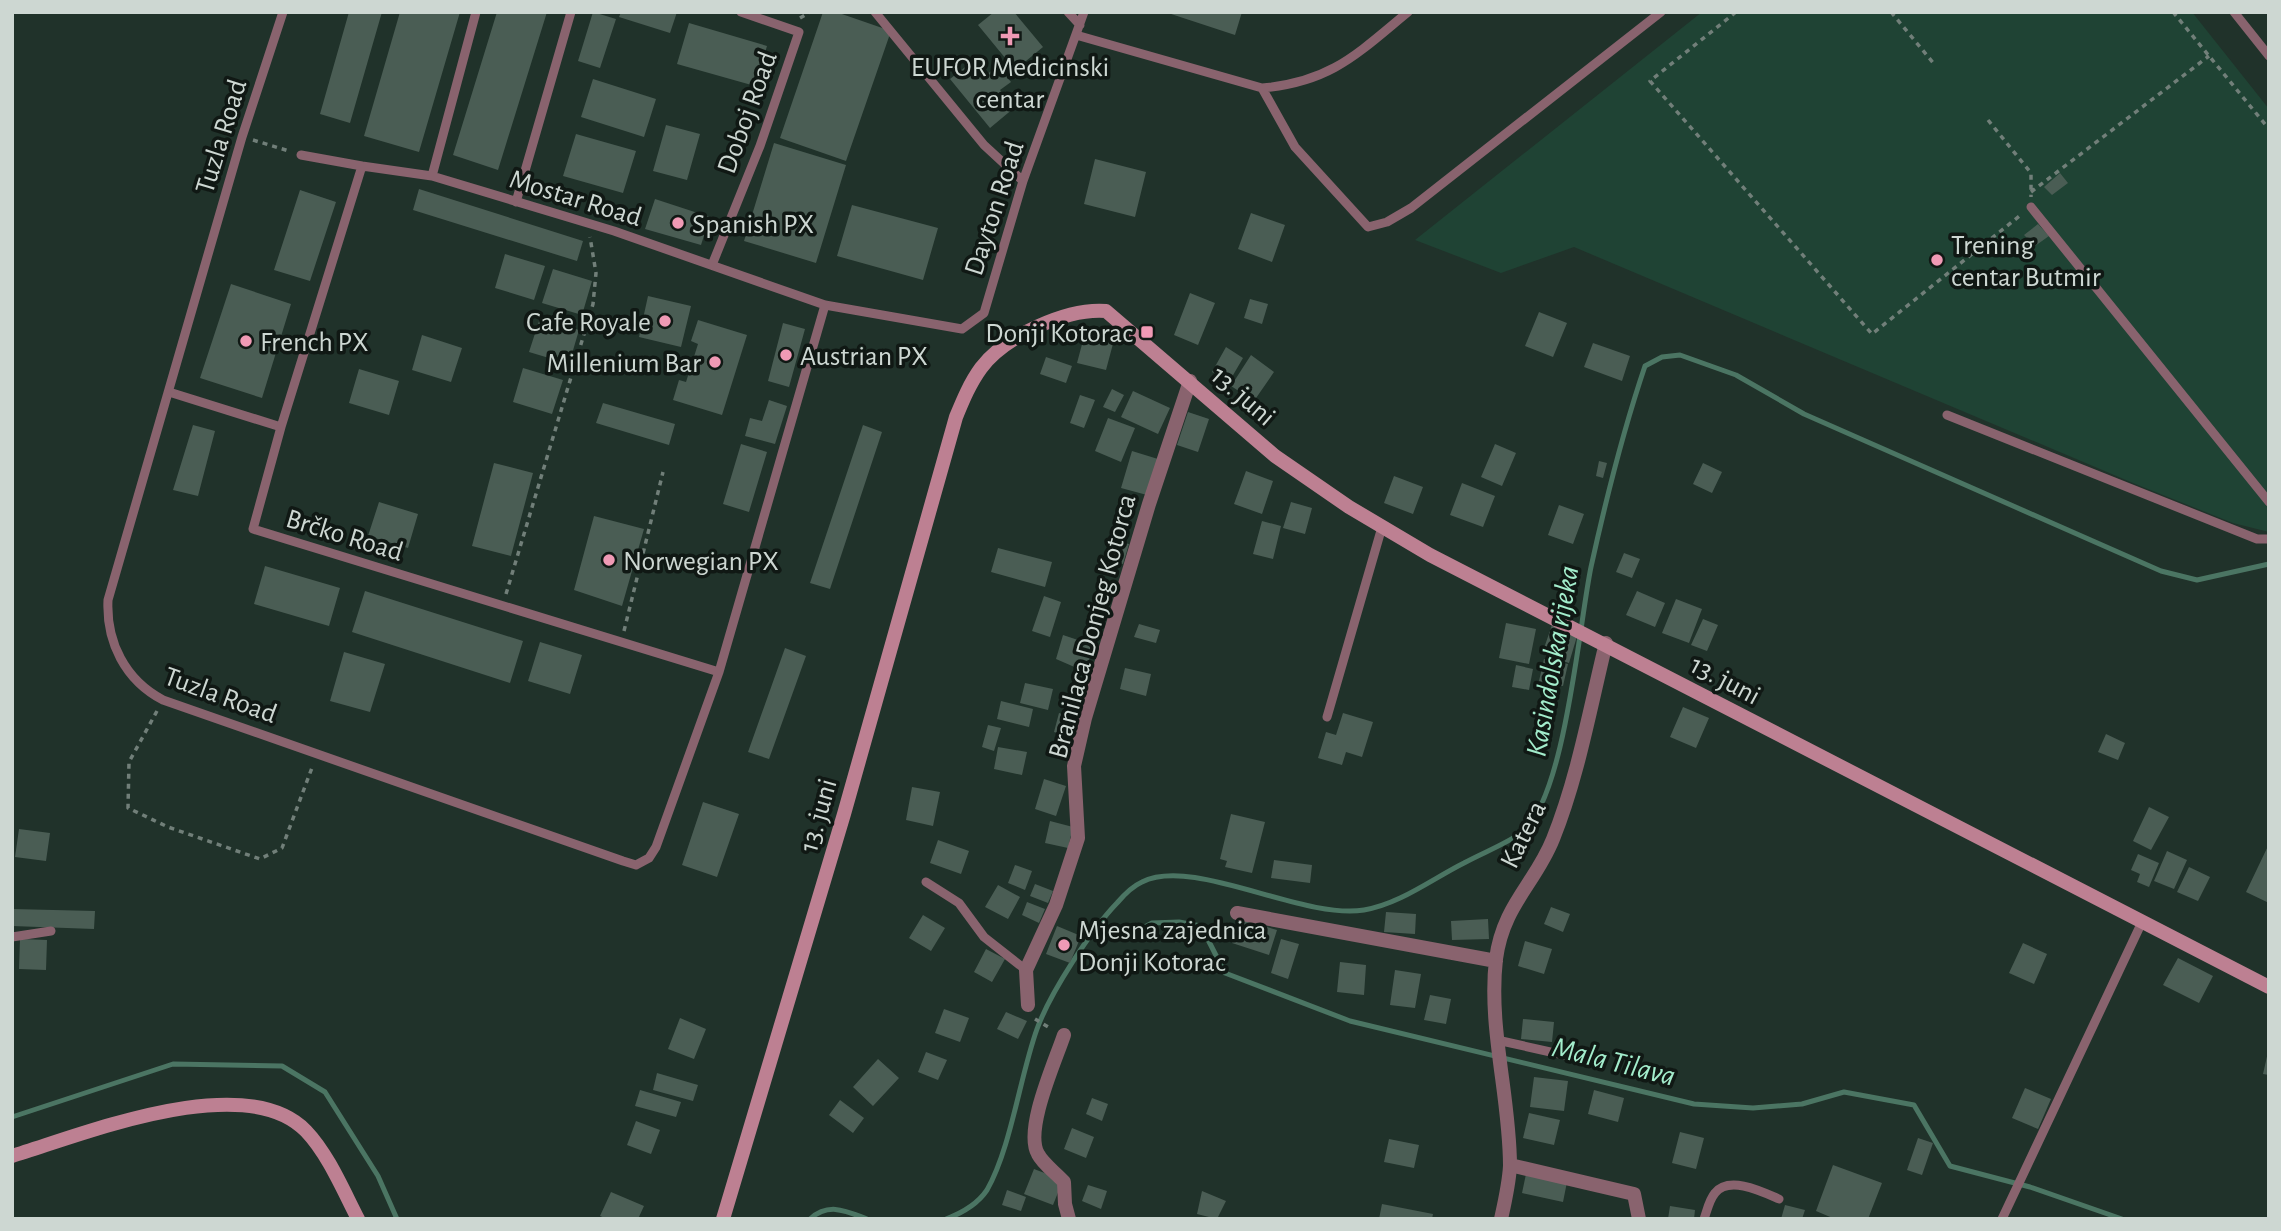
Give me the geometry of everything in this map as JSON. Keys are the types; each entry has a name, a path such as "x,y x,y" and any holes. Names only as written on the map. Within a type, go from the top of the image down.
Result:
{"street":[{"name":"13. juni","path":"723,1219 847,800 956,417 972,381 997,351 1044,324 1074,312 1106,311 1119,320 1275,456 1382,527 1564,624 1606,643 2269,987"},
{"name":"Branilaca Donjeg Kotorca","path":"1031,1012 1027,970 1056,905 1078,838 1074,766 1085,718 1149,503 1190,381"},
{"name":"Katera","path":"1501,1219 1510,1165 1497,1043 1496,961 1508,912 1552,841 1572,781 1606,643"},
{"path":"1237,913 1496,961"},
{"path":"1064,1035 1035,1125 1033,1143 1039,1157 1064,1182 1069,1219"},
{"path":"12,1156 120,1120 186,1108 258,1107 277,1112 305,1130 358,1219"},
{"path":"1510,1165 1634,1194 1639,1219"}],"lane":[{"name":"Tuzla Road","path":"282,12 242,137 108,600 110,635 130,674 144,690 163,700 636,865 649,858 656,847 719,672"},
{"path":"432,176 476,12"},
{"path":"516,202 571,12"},
{"name":"Doboj Road","path":"712,265 760,146 799,32 741,12"},
{"path":"875,12 984,145 1023,181"},
{"path":"1068,12 1080,25"},
{"name":"Dayton Road","path":"962,329 984,313 1023,181 1084,12"},
{"path":"1076,35 1262,88 1282,86 1334,70 1408,12"},
{"path":"1262,88 1295,147 1368,227 1387,222 1411,208 1661,12"},
{"path":"2234,12 2269,56"},
{"name":"Mostar Road","path":"301,155 432,176 591,224 825,305 962,329"},
{"name":"Brčko Road","path":"362,166 281,427 253,529 719,672"},
{"path":"2031,207 2269,502"},
{"path":"719,672 825,305"},
{"path":"169,392 281,427"},
{"path":"1947,415 2098,478 2257,539 2269,539"},
{"path":"1327,717 1382,527"},
{"path":"926,882 959,903 984,937 1027,970"},
{"path":"2002,1219 2142,922"},
{"path":"12,937 51,932"},
{"path":"1497,1043 1600,1063"},
{"path":"1703,1219 1713,1194 1731,1185 1760,1191 1779,1199"}],"path":[{"path":"1736,12 1650,81 1872,334 2031,207 2031,173 1988,120"},
{"path":"1891,12 1935,65"},
{"path":"2173,12 2269,129"},
{"path":"2031,192 2209,56"},
{"path":"242,137 301,155"},
{"path":"503,606 593,304 596,272 589,237 591,224"},
{"path":"620,643 646,550 663,472"},
{"path":"163,700 129,762 128,808 168,827 260,859 282,848 318,752"},
{"path":"1031,1012 1048,1027"}],"green space":[{"name":"Trening centar Butmir","path":"1702,12 2192,12 2269,109 2269,532 2233,523 2133,483 1574,247 1501,273 1415,240"}],"building":[{"path":"349,12 382,12 350,123 320,114"},
{"path":"400,12 460,12 419,152 364,136"},
{"path":"497,12 547,12 498,170 453,155"},
{"path":"593,12 616,19 600,68 578,61"},
{"path":"621,12 677,12 670,33 619,17"},
{"path":"823,12 836,12 891,31 846,161 780,138"},
{"name":"EUFOR Medicinski centar","path":"994,12 1014,12 1043,47 1015,70 978,25"},
{"path":"1165,12 1242,12 1235,35"},
{"path":"689,23 767,46 755,86 677,64"},
{"path":"974,60 986,75 998,66 1011,82 1000,90 1014,108 990,128 950,79"},
{"path":"593,79 656,99 644,137 581,117"},
{"path":"666,125 700,134 687,180 653,171"},
{"path":"576,134 636,151 623,193 563,176"},
{"path":"774,143 846,165 816,263 744,241"},
{"path":"1095,159 1146,172 1135,217 1084,204"},
{"path":"2060,173 2068,183 2052,195 2044,187"},
{"path":"419,189 583,241 577,261 413,210"},
{"path":"300,190 336,202 310,281 274,270"},
{"name":"Spanish PX","path":"655,199 710,217 701,245 645,229"},
{"path":"852,205 938,228 923,280 837,256"},
{"path":"1251,213 1285,225 1272,262 1238,249"},
{"path":"2038,224 2049,236 2035,246 2024,235"},
{"path":"505,254 545,266 534,300 495,288"},
{"path":"553,269 592,281 582,315 542,303"},
{"name":"French PX","path":"231,284 291,304 262,398 200,378"},
{"path":"1190,293 1215,303 1198,345 1174,335"},
{"name":"Cafe Royale","path":"648,296 691,306 681,347 639,337"},
{"path":"1250,299 1268,304 1262,324 1244,318"},
{"path":"1539,312 1567,323 1553,357 1525,346"},
{"path":"540,318 579,330 569,364 529,352"},
{"name":"Millenium Bar","path":"698,320 747,335 722,415 673,400 679,380 686,382 698,344 691,341"},
{"name":"Austrian PX","path":"783,323 805,329 789,387 768,381"},
{"path":"1085,333 1114,340 1106,370 1077,363"},
{"path":"422,335 462,348 451,382 412,370"},
{"path":"1593,343 1630,356 1622,381 1584,367"},
{"path":"1226,347 1243,358 1229,382 1212,372"},
{"path":"1251,355 1274,372 1254,401 1231,386"},
{"path":"1046,357 1072,366 1066,383 1040,374"},
{"path":"523,368 563,380 552,414 513,402"},
{"path":"359,369 399,381 389,415 349,403"},
{"path":"1112,389 1124,395 1115,412 1103,407"},
{"path":"1133,391 1170,408 1158,434 1121,417"},
{"path":"1080,395 1095,400 1084,428 1070,423"},
{"path":"769,400 787,406 775,444 745,436 750,418 762,421"},
{"path":"603,403 675,424 669,445 596,423"},
{"path":"1188,412 1209,419 1198,452 1177,445"},
{"path":"1108,418 1135,428 1121,462 1095,451"},
{"path":"193,425 215,431 198,496 173,490"},
{"path":"863,425 882,432 830,589 810,583"},
{"path":"741,444 767,452 749,512 723,504"},
{"path":"1495,444 1516,453 1502,486 1481,477"},
{"path":"1132,451 1158,459 1147,495 1121,488"},
{"path":"1599,461 1607,463 1603,478 1596,476"},
{"path":"494,463 533,473 511,556 472,546"},
{"path":"1703,463 1722,472 1712,493 1693,484"},
{"path":"1246,471 1273,481 1262,514 1234,504"},
{"path":"1394,476 1423,487 1413,514 1384,503"},
{"path":"1462,483 1495,496 1483,527 1450,515"},
{"path":"379,502 418,514 408,548 368,536"},
{"path":"1291,502 1312,508 1305,534 1283,528"},
{"path":"1559,505 1584,514 1573,544 1548,535"},
{"name":"Norwegian PX","path":"594,516 644,529 622,606 574,590"},
{"path":"1262,521 1281,526 1273,559 1253,554"},
{"path":"1116,541 1129,544 1123,564 1110,561"},
{"path":"998,548 1052,562 1045,587 991,572"},
{"path":"1624,553 1640,559 1632,578 1616,572"},
{"path":"265,566 340,588 329,626 254,604"},
{"path":"365,591 523,641 510,683 352,632"},
{"path":"1637,591 1665,603 1655,627 1626,615"},
{"path":"1044,596 1061,602 1050,637 1032,631"},
{"path":"1676,599 1702,609 1689,643 1662,633"},
{"path":"1703,619 1718,625 1707,651 1691,645"},
{"path":"1506,623 1536,629 1529,664 1499,658"},
{"path":"1139,624 1160,630 1156,643 1134,637"},
{"path":"1552,625 1578,633 1569,663 1542,654"},
{"path":"1063,635 1093,645 1086,672 1056,659"},
{"path":"540,642 582,655 570,694 528,681"},
{"path":"785,648 806,656 769,759 748,752"},
{"path":"344,652 385,664 370,712 330,701"},
{"path":"1544,659 1568,664 1563,686 1539,681"},
{"path":"1516,665 1533,669 1529,690 1512,687"},
{"path":"1125,668 1151,674 1146,696 1120,689"},
{"path":"1025,683 1053,689 1048,710 1020,703"},
{"path":"1001,701 1033,709 1029,727 997,719"},
{"path":"1683,707 1709,718 1696,748 1670,737"},
{"path":"1059,713 1080,719 1075,738 1054,732"},
{"path":"1343,713 1373,722 1362,757 1346,752 1342,765 1318,758 1326,732 1336,735"},
{"path":"988,725 1001,728 994,751 982,747"},
{"path":"2106,734 2125,743 2118,760 2098,752"},
{"path":"998,747 1027,752 1022,775 994,769"},
{"path":"1044,779 1066,786 1056,816 1035,809"},
{"path":"912,787 940,792 933,826 906,820"},
{"path":"703,802 739,814 717,877 682,865"},
{"path":"2149,807 2169,817 2151,850 2133,841"},
{"path":"1231,814 1265,822 1252,873 1225,867 1227,861 1220,859"},
{"path":"1050,821 1073,827 1068,848 1045,843"},
{"path":"19,829 50,833 46,861 15,857"},
{"path":"938,840 969,851 961,874 930,863"},
{"path":"2269,844 2269,903 2246,892"},
{"path":"2167,851 2187,860 2174,889 2154,881"},
{"path":"2138,854 2159,863 2149,887 2137,882 2140,874 2131,870"},
{"path":"1274,860 1312,865 1310,883 1271,878"},
{"path":"1015,865 1032,871 1025,890 1008,883"},
{"path":"2189,867 2210,877 2198,901 2177,892"},
{"path":"1035,884 1053,891 1048,903 1030,896"},
{"path":"998,885 1020,897 1008,919 985,907"},
{"path":"1027,902 1045,909 1039,923 1022,915"},
{"path":"1551,907 1570,914 1563,932 1544,924"},
{"path":"12,909 95,911 94,929 12,926"},
{"path":"1386,912 1416,914 1415,934 1384,932"},
{"path":"923,915 945,928 931,951 909,938"},
{"path":"1240,919 1277,930 1269,955 1232,943"},
{"path":"1488,919 1489,939 1452,940 1451,921"},
{"name":"Mjesna zajednica Donji Kotorac","path":"1057,926 1081,936 1070,963 1046,954"},
{"path":"20,939 47,940 46,970 19,969"},
{"path":"1281,939 1299,944 1288,979 1271,973"},
{"path":"1525,941 1552,949 1544,974 1518,966"},
{"path":"2023,943 2047,954 2034,984 2009,973"},
{"path":"986,949 1005,959 992,982 974,972"},
{"path":"2178,958 2213,976 2199,1003 2163,985"},
{"path":"1340,962 1366,965 1364,995 1337,992"},
{"path":"1395,970 1421,974 1415,1008 1390,1005"},
{"path":"1430,995 1451,999 1446,1024 1424,1020"},
{"path":"944,1009 969,1018 960,1042 935,1033"},
{"path":"1006,1012 1027,1021 1018,1039 997,1029"},
{"path":"680,1018 706,1029 694,1059 668,1049"},
{"path":"1523,1019 1554,1022 1552,1042 1521,1039"},
{"path":"926,1052 947,1060 938,1080 918,1072"},
{"path":"2269,1052 2269,1075 2263,1074"},
{"path":"878,1059 899,1078 873,1106 853,1087"},
{"path":"657,1073 698,1085 693,1101 653,1090"},
{"path":"1534,1077 1568,1081 1564,1111 1530,1107"},
{"path":"2025,1088 2051,1099 2038,1129 2012,1118"},
{"path":"640,1090 681,1102 676,1117 635,1106"},
{"path":"1594,1090 1624,1098 1618,1122 1588,1114"},
{"path":"1092,1098 1108,1104 1102,1121 1086,1114"},
{"path":"840,1100 864,1118 853,1133 829,1115"},
{"path":"1529,1113 1560,1120 1554,1145 1523,1138"},
{"path":"636,1121 660,1130 651,1154 627,1145"},
{"path":"1072,1128 1094,1137 1086,1158 1064,1149"},
{"path":"1680,1132 1704,1138 1696,1169 1672,1163"},
{"path":"1918,1138 1933,1143 1922,1175 1907,1170"},
{"path":"1389,1139 1419,1145 1414,1168 1384,1162"},
{"path":"1833,1165 1882,1183 1868,1219 1835,1219 1816,1211"},
{"path":"1034,1169 1063,1180 1053,1205 1024,1194"},
{"path":"1526,1174 1567,1182 1563,1202 1522,1193"},
{"path":"1088,1185 1107,1191 1101,1209 1082,1201"},
{"path":"1007,1190 1026,1197 1021,1211 1002,1205"},
{"path":"1202,1191 1226,1201 1217,1219 1197,1214"},
{"path":"611,1192 644,1206 638,1219 607,1219 600,1216"},
{"path":"1382,1204 1433,1214 1432,1219 1379,1219"},
{"path":"1785,1205 1805,1210 1802,1219 1781,1219"},
{"path":"1670,1206 1695,1210 1694,1219 1668,1219"}],"waterway":[{"name":"Kasindolska rijeka","path":"946,1219 969,1208 987,1190 1003,1154 1031,1048 1043,1014 1084,945 1122,897 1135,886 1164,876 1189,877 1310,906 1339,911 1364,910 1403,897 1507,841 1521,833 1536,815 1549,786 1559,750 1591,567 1629,415 1645,366 1662,357 1680,355 1736,375 1804,414 2161,571 2197,580 2269,564"},
{"name":"Mala Tilava","path":"1093,933 1134,933 1152,923 1179,922 1201,926 1225,973 1350,1021 1694,1104 1753,1108 1802,1104 1844,1092 1914,1105 1950,1166 2030,1187 2122,1219"},
{"name":"Kasindolska rijeka","path":"12,1117 173,1064 282,1066 325,1092 378,1176 397,1219"},
{"name":"Kasindolska rijeka","path":"810,1219 831,1209 867,1219"}],"place":[{"name":"EUFOR Medicinski centar","path":"1010,36"},
{"name":"Spanish PX","path":"678,223"},
{"name":"Trening centar Butmir","path":"1937,260"},
{"name":"Cafe Royale","path":"665,321"},
{"name":"Donji Kotorac","path":"1147,332"},
{"name":"French PX","path":"246,341"},
{"name":"Austrian PX","path":"786,355"},
{"name":"Millenium Bar","path":"715,362"},
{"name":"Norwegian PX","path":"609,560"},
{"name":"Mjesna zajednica Donji Kotorac","path":"1064,945"}]}
